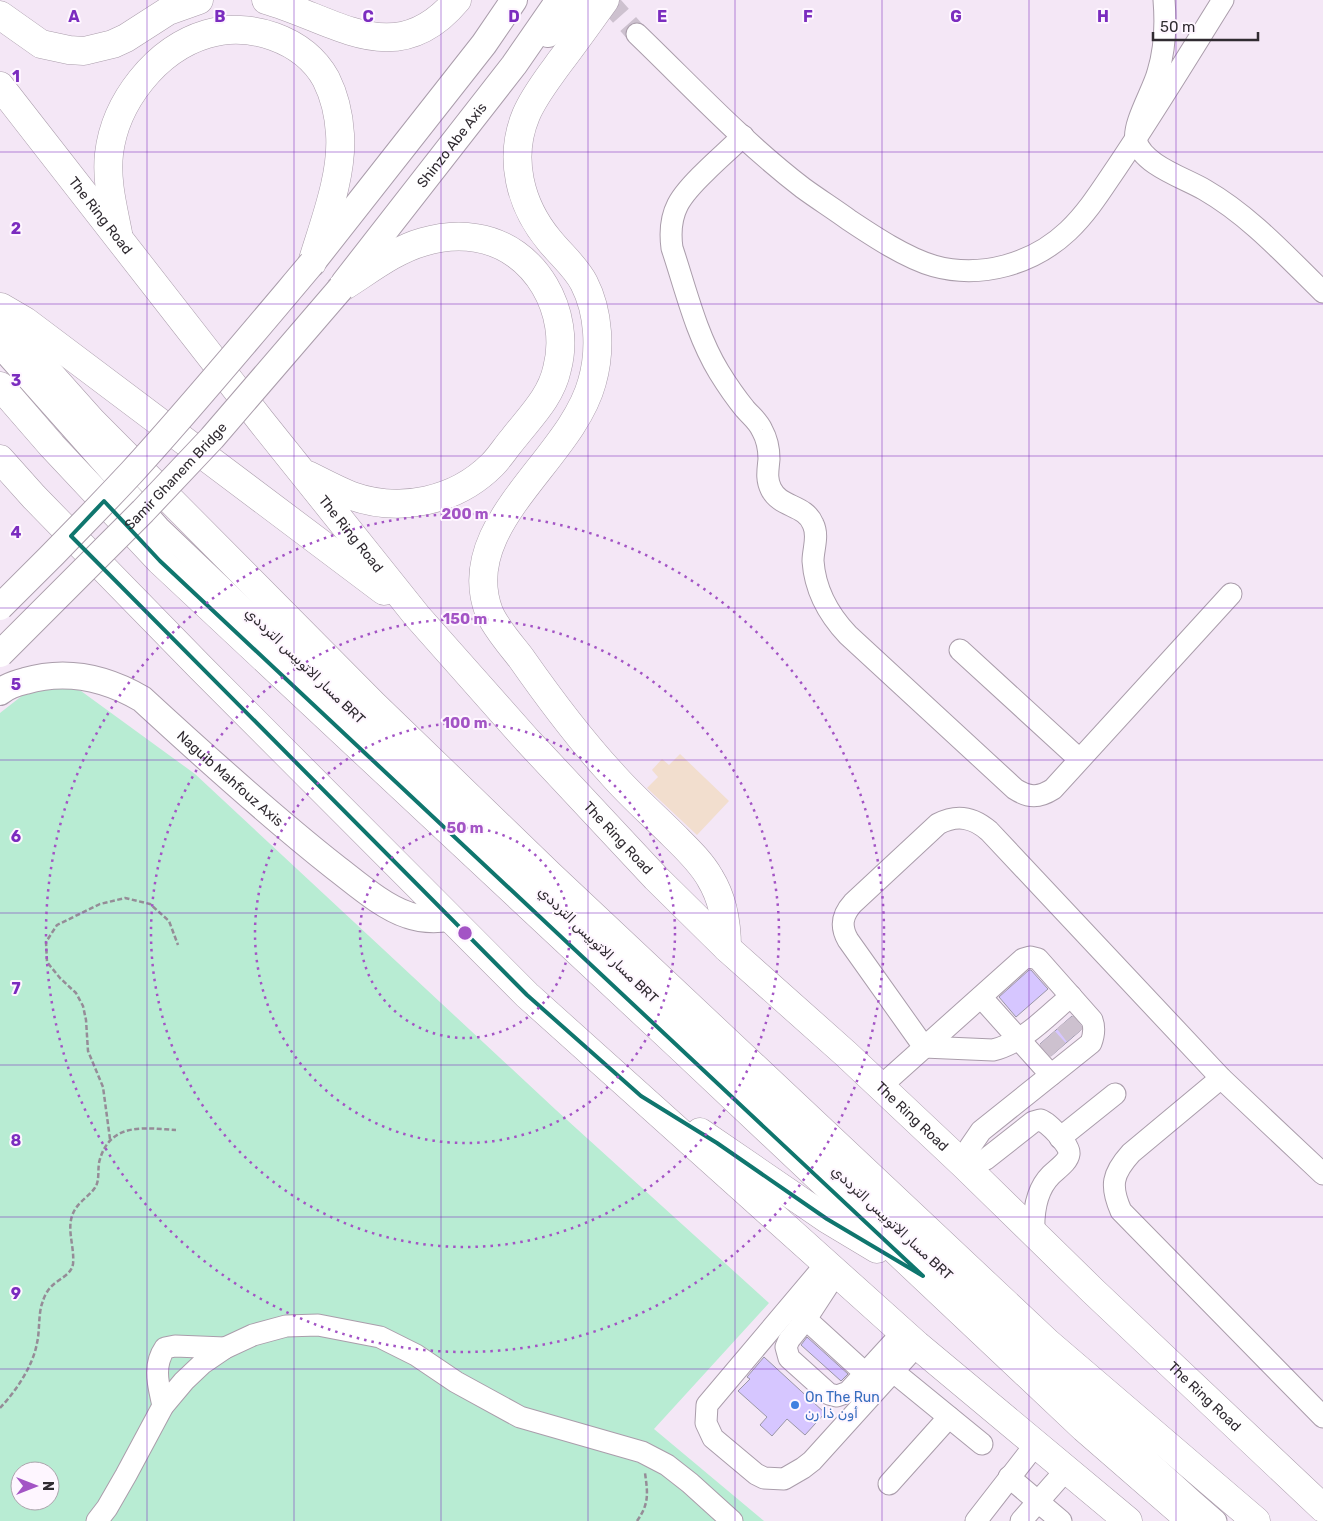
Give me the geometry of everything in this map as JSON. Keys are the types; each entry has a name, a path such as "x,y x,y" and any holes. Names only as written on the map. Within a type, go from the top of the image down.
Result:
{"highway":[{"path":"0,15 41,44 69,50 84,50 113,44 126,38 168,11 199,0"},
{"path":"266,0 360,34 378,38 396,37 414,32 431,24 449,10 457,0"},
{"path":"605,0 534,98 525,117 519,138 518,160 519,181 525,202 535,221 584,282 592,306 597,331 597,357 592,382 583,406 570,428 495,532 487,552 484,590 490,616 580,736 611,774 693,856 707,873 722,904 727,948"},
{"path":"118,236 108,185 109,153 120,115 131,94 146,75 163,59 190,40 206,34 232,30 257,32 274,36 303,53 315,65 326,79 338,115 340,153 338,172 312,263"},
{"name":"The Ring Road","path":"0,86 417,616 527,740 656,878 727,948 966,1167 1323,1508"},
{"path":"302,472 352,496 368,500 402,504 435,499 466,485 493,464 545,398 552,385 560,357 560,328 546,286 527,264 504,247 476,238 448,237 422,242 404,249 341,288"},
{"path":"0,306 25,321 417,616"},
{"path":"0,318 90,420 374,704 550,875 1048,1343 1256,1521"},
{"path":"0,386 52,446 160,561 1084,1428 1190,1521"},
{"path":"0,460 34,498 527,995 909,1339 1128,1521"},
{"path":"0,477 34,498"},
{"path":"641,1096 717,1143 827,1219 923,1276"}],"main road":[{"path":"484,44 497,0"},
{"path":"0,607 64,544 132,472 312,263 484,44 514,0"},
{"name":"Shinzo Abe Axis","path":"341,288 514,65 559,0"},
{"path":"514,65 586,0"},
{"name":"Samir Ghanem Bridge","path":"0,654 144,511 212,438 341,288"},
{"name":"Naguib Mahfouz Axis","path":"0,692 17,683 33,679 65,676 98,680 128,691 142,699 274,818 382,901 394,909 421,919 449,918"}],"street":[{"path":"1164,0 1164,32 1161,59 1154,86 1137,125 1135,140 1153,162 1206,191 1243,217 1323,292"},
{"path":"637,34 743,136 803,188 871,235 922,262 965,271 1013,264 1035,255 1056,242 1083,216 1135,140 1223,0"},
{"path":"743,136 688,188 681,198 672,222 672,248 698,329 708,353 732,392 746,411 758,422 766,438 768,448 767,475 770,488 779,500 805,512 814,524 816,539 813,561 816,578 827,610 848,636 1015,789 1024,795 1034,797 1044,795 1053,789 1079,758 1231,594"},
{"name":"مسار الاتوبيس الترددي BRT","path":"0,348 159,527 651,996 1001,1326 1216,1521"},
{"path":"960,650 1079,758"},
{"path":"924,1047 848,940 843,931 842,920 846,910 938,824 947,819 965,818 974,820 989,831 1221,1078 1323,1174"},
{"path":"880,1087 924,1047 1023,959 1030,957 1038,959 1092,1020 1094,1025 1091,1043 1061,1036 1019,1039 1010,1045 993,1050 924,1047"},
{"path":"981,996 1051,1075"},
{"path":"966,1167 970,1147 981,1131 1051,1075 1071,996"},
{"path":"1221,1078 1131,1153 1120,1165 1114,1180 1115,1196 1122,1211 1323,1417"},
{"path":"1060,1138 1114,1094"},
{"path":"966,1167 986,1159 1036,1120 1044,1120 1068,1147 1069,1156 1049,1177 1043,1187 1035,1210 1034,1234"},
{"path":"831,1269 799,1312 707,1405 705,1411 707,1428 713,1438 756,1474 764,1478 784,1479 812,1461 879,1368"},
{"path":"799,1312 949,1417 982,1444"},
{"path":"799,1312 786,1347 789,1358 829,1394 837,1396 848,1392 879,1368 909,1339"},
{"path":"97,1521 107,1508 126,1475 163,1406 184,1381 203,1363 225,1348 253,1335 286,1326 318,1325 380,1337 416,1354 456,1382 520,1417 642,1452 667,1465 732,1521"},
{"path":"163,1406 157,1377 161,1355 165,1348 175,1346 225,1348"},
{"path":"889,1484 949,1417"},
{"path":"976,1521 1035,1445"},
{"path":"1021,1521 1066,1470"},
{"path":"1009,1477 1061,1521"}],"path":[{"path":"110,1139 103,1087 88,1051 83,1006 76,993 47,962 46,942 57,925 100,904 125,898 150,904 169,921 178,945"},
{"path":"0,1408 29,1366 37,1344 42,1303 50,1287 70,1271 73,1263 71,1217 76,1207 96,1186 103,1148 110,1139 133,1128 176,1130"},
{"path":"637,1521 646,1509 648,1492 642,1452"}],"highlighted area":[{"path":"104,501 160,561 923,1276 827,1219 717,1143 641,1096 527,995 71,536"}],"shaded area":[{"path":"680,754 729,801 697,835 647,788 658,777 652,770 662,759 669,765"}],"green space":[{"path":"60,684 81,691 195,774 556,1110 769,1303 654,1429 764,1521 0,1521 0,713 23,695"}],"building":[{"path":"1029,970 1048,989 1016,1017 999,997"},
{"path":"1072,1016 1081,1026 1081,1030 1051,1056 1040,1044"},
{"path":"807,1337 848,1374 841,1381 801,1345"},
{"path":"764,1357 825,1413 805,1435 787,1419 772,1436 760,1425 767,1417 738,1391 750,1379 747,1377"}],"tunnel":[{"path":"607,0 637,34"},
{"path":"1065,1022 1075,1035"},
{"path":"1047,1038 1058,1050"}],"place":[{"name":"On The Run أون ذا رن","path":"795,1405"}]}
